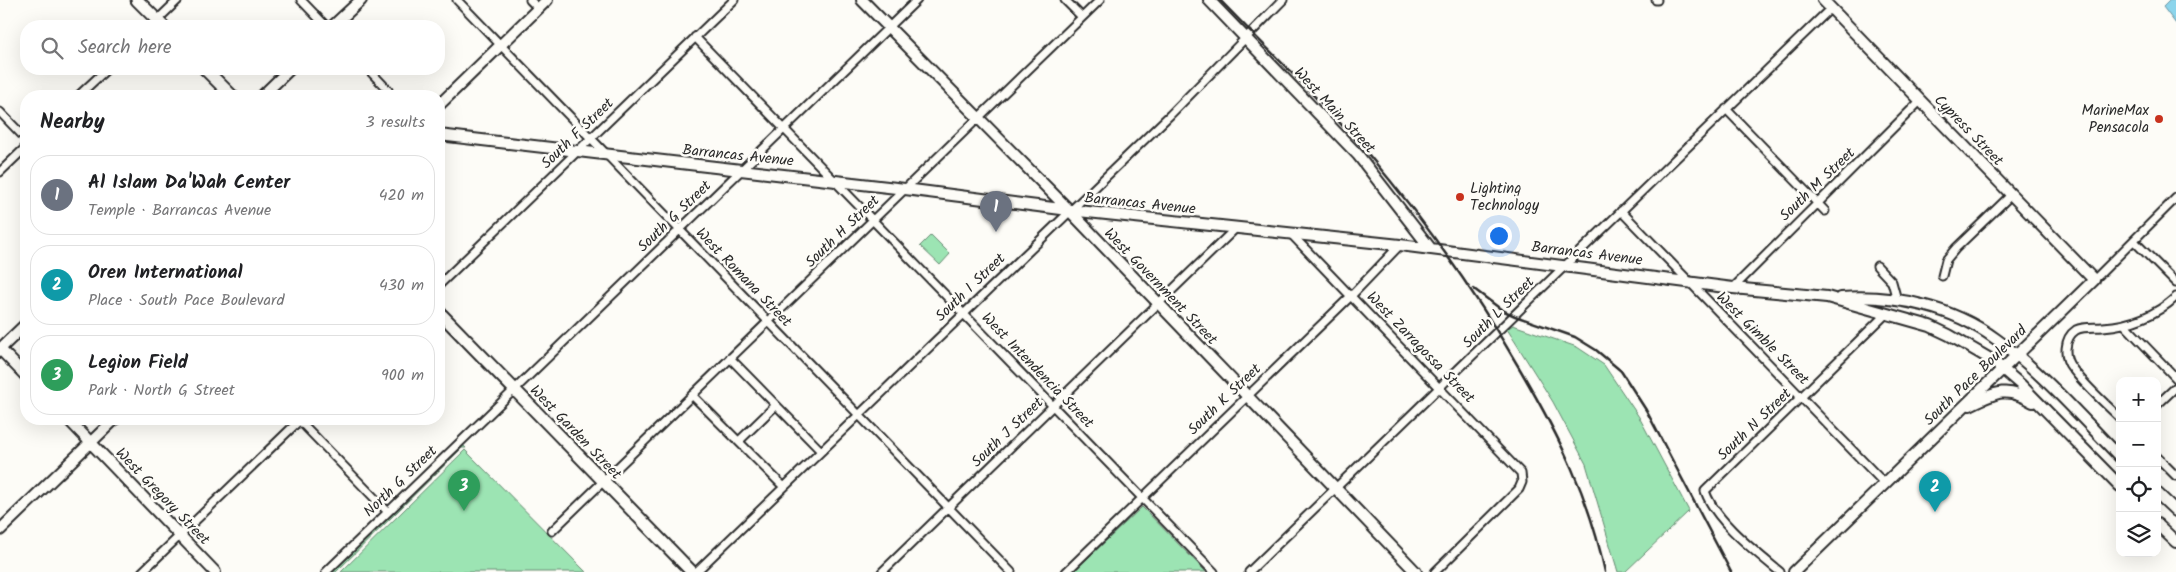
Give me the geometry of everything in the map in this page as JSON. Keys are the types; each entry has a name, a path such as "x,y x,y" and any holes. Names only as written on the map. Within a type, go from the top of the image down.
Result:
{"main road":[{"path":"138,0 154,20"},
{"path":"340,20 361,0"},
{"path":"445,99 547,0"},
{"name":"West Government Street","path":"862,0 977,119 1069,210 1416,572"},
{"name":"West Main Street","path":"1210,0 1358,154 1431,249"},
{"name":"Cypress Street","path":"1822,0 2094,280"},
{"path":"211,75 226,90"},
{"path":"268,90 284,75"},
{"name":"Barrancas Avenue","path":"445,136 1069,210 1400,245 1733,288 1838,299 1865,297 1897,300 1925,306 1968,322 1996,338 2017,355 2116,452"},
{"name":"South Pace Boulevard","path":"1794,572 2094,280"},
{"name":"Barrancas Avenue","path":"1838,299 1930,326 1971,346 2003,368 2116,482"},
{"name":"West Garden Street","path":"445,318 603,482 694,572"},
{"path":"20,330 0,349 20,370"},
{"path":"1961,410 2002,391 2020,394 2048,412"},
{"name":"West Gregory Street","path":"74,425 216,572"},
{"path":"0,530 108,425"},
{"path":"2161,497 2176,511"},
{"path":"2161,528 2176,542"}],"street":[{"path":"160,20 178,0"},
{"path":"301,0 320,20"},
{"name":"West Romana Street","path":"457,0 1011,572"},
{"path":"530,0 538,8"},
{"name":"South F Street","path":"445,279 734,0"},
{"name":"South G Street","path":"514,390 917,0"},
{"path":"1065,0 1082,17"},
{"name":"South H Street","path":"552,531 1100,0"},
{"name":"South I Street","path":"694,572 1247,39 1283,0"},
{"name":"South L Street","path":"1249,572 1831,8"},
{"name":"West Intendencia Street","path":"695,37 1214,572"},
{"path":"84,90 101,75"},
{"path":"374,75 388,90"},
{"name":"South M Street","path":"1733,288 1920,101"},
{"path":"1726,109 1825,211"},
{"path":"0,112 20,133"},
{"path":"0,172 20,153"},
{"path":"1942,276 1946,260 1956,248 2011,195"},
{"name":"South Pace Boulevard","path":"2094,280 2176,198"},
{"name":"West Gimble Street","path":"1621,210 1688,282 1885,484"},
{"name":"South J Street","path":"882,572 1236,228"},
{"name":"West Zarragossa Street","path":"1292,235 1519,469 1522,482 1519,489 1435,572"},
{"path":"2134,241 2176,283"},
{"name":"South K Street","path":"1066,572 1352,295 1400,245"},
{"path":"1877,266 1892,282 1897,300"},
{"path":"2116,414 2072,369 2066,355 2066,348 2073,333 2082,328 2125,325 2157,312 2176,297"},
{"name":"South N Street","path":"1780,572 1726,522 1713,506 1705,491 1886,314"},
{"path":"2125,325 2176,378"},
{"path":"730,358 821,451"},
{"path":"2161,401 2176,387"},
{"name":"North G Street","path":"326,572 514,390"},
{"path":"692,395 784,487"},
{"path":"739,441 776,405"},
{"path":"142,572 293,425"},
{"path":"305,425 388,512"},
{"path":"2161,461 2176,476"}],"green space":[{"path":"931,235 950,254 940,265 920,246"},
{"path":"1513,325 1577,347 1604,365 1639,417 1689,511 1625,572 1618,572 1586,464 1553,402 1507,329"},
{"path":"463,445 466,448 462,448 336,572 332,572"},
{"path":"465,450 586,572 341,572"},
{"path":"1142,507 1206,572 1073,572"}],"water":[{"path":"2170,0 2176,0 2176,24 2163,7"}],"railway":[{"path":"1220,0 1369,155 1411,206 1469,287 1521,371 1572,468 1591,518 1605,572"},
{"path":"1474,289 1502,310 1575,337 1596,350 1621,371 1646,410 1731,572"}],"place":[{"name":"MarineMax Pensacola","path":"2159,119"},
{"name":"Lighting Technology","path":"1460,197"},
{"name":"Al Islam Da'Wah Center","path":"996,232"},
{"name":"Legion Field","path":"464,511"},
{"name":"Oren International","path":"1935,512"}]}
